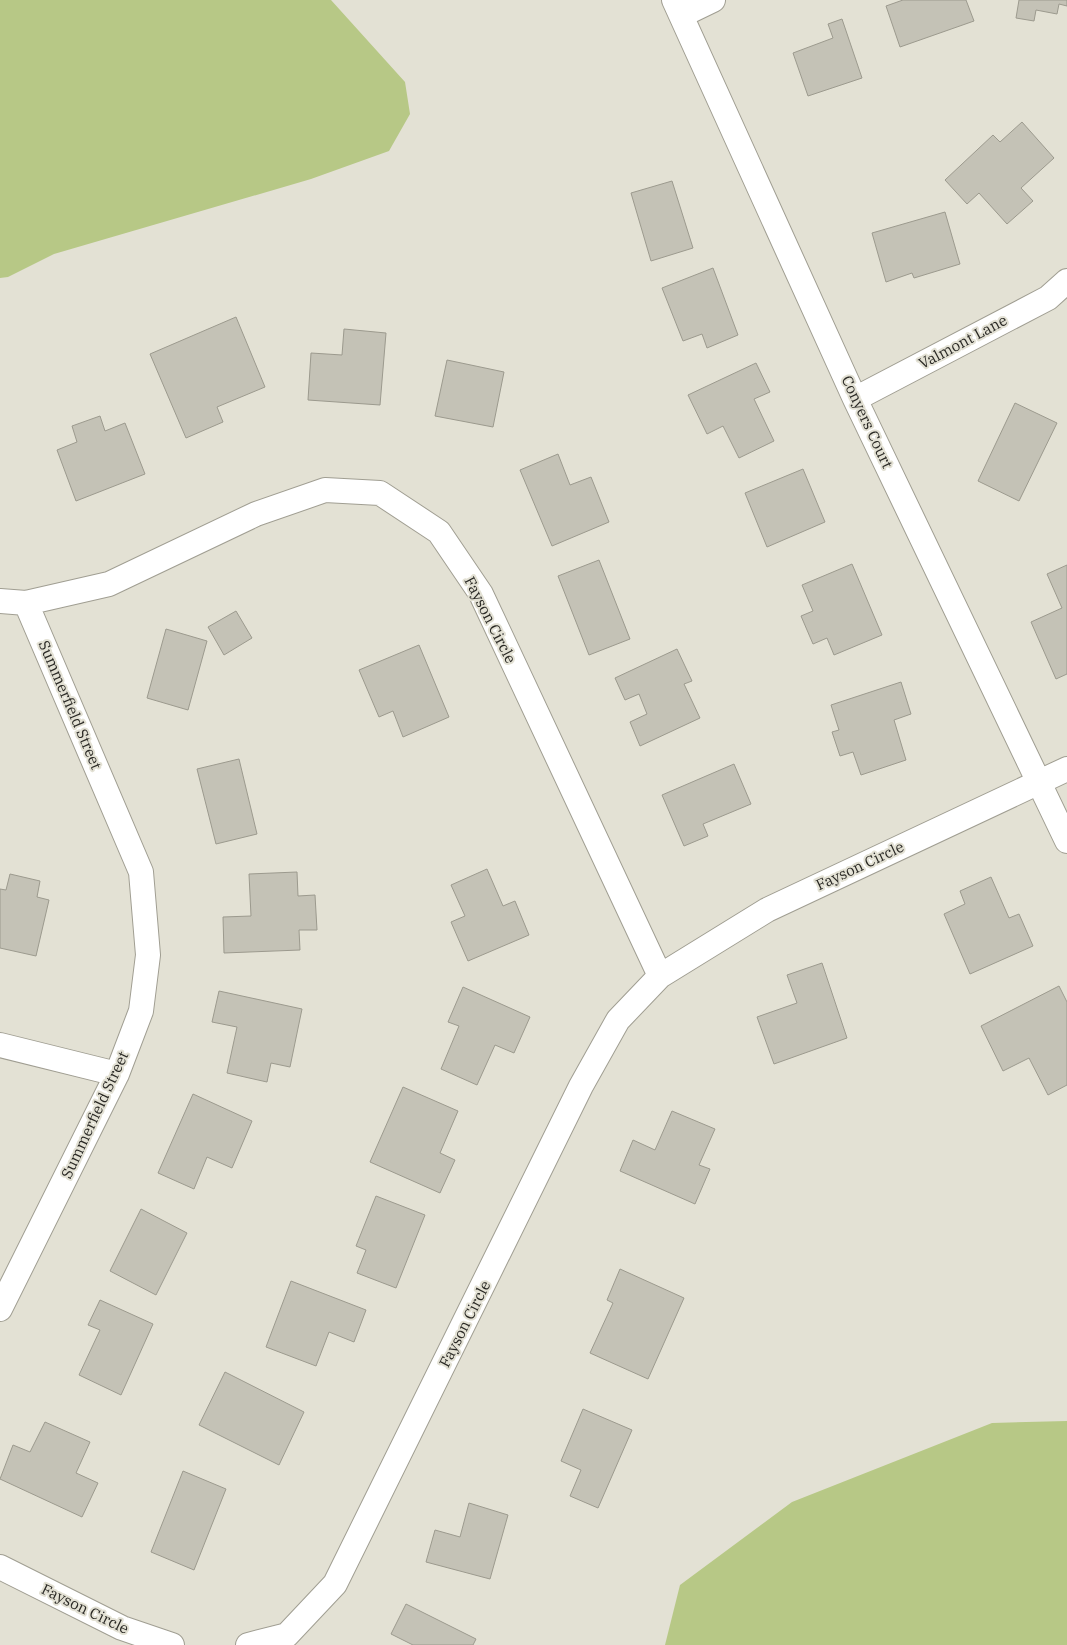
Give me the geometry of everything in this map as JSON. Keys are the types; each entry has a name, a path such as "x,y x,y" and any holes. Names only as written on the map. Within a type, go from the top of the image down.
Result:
{"street":[{"path":"678,8 713,0"},
{"name":"Conyers Court","path":"678,8 855,399 1067,841"},
{"name":"Valmont Lane","path":"855,399 1048,298 1067,281"},
{"name":"Fayson Circle","path":"0,601 26,603 109,584 256,514 325,490 380,493 439,532 481,594 660,976"},
{"name":"Summerfield Street","path":"0,1309 118,1074 141,1011 148,955 140,872 26,603"},
{"name":"Fayson Circle","path":"248,1645 287,1635 335,1584 581,1086 618,1020 660,976 767,910 1067,769"},
{"path":"0,1045 118,1074"},
{"name":"Fayson Circle","path":"0,1567 122,1628 172,1645"}],"green space":[{"path":"0,0 331,0 405,82 410,114 389,151 311,179 54,254 8,277 0,278"},
{"path":"1067,1421 1067,1645 665,1645 680,1585 792,1502 992,1423"}],"building":[{"path":"903,0 966,0 974,21 900,47 886,6"},
{"path":"1019,0 1067,0 1067,6 1059,4 1057,14 1036,10 1034,21 1016,18"},
{"path":"842,19 862,78 808,96 793,53 833,38 828,24"},
{"path":"1022,122 1054,158 1021,188 1033,201 1007,224 979,193 967,204 945,180 993,135 1000,142"},
{"path":"672,181 693,248 651,261 631,193"},
{"path":"945,212 960,264 914,278 912,273 886,282 872,233"},
{"path":"713,268 738,335 707,348 702,334 683,341 662,288"},
{"path":"236,317 265,387 217,407 223,422 186,438 150,354"},
{"path":"344,329 386,333 380,405 308,400 311,353 342,355"},
{"path":"447,360 504,372 493,427 435,416"},
{"path":"756,363 770,392 754,399 774,441 739,458 723,426 707,434 688,395"},
{"path":"1015,403 1057,423 1019,501 978,481"},
{"path":"100,416 105,431 125,423 145,474 76,501 57,450 77,442 72,426"},
{"path":"558,454 570,485 591,477 609,522 552,546 520,470"},
{"path":"803,469 825,522 767,547 745,493"},
{"path":"599,560 630,639 589,655 558,576"},
{"path":"852,564 882,635 834,655 827,638 813,644 801,616 813,611 802,585"},
{"path":"1067,565 1067,674 1056,679 1031,622 1062,608 1047,574"},
{"path":"236,611 252,638 224,655 208,627"},
{"path":"166,629 207,641 188,710 147,698"},
{"path":"419,645 449,717 403,737 393,711 379,717 359,670"},
{"path":"677,649 692,681 684,684 700,718 640,746 630,722 647,714 639,694 625,700 615,678"},
{"path":"901,682 911,714 894,720 906,760 861,775 853,752 840,756 832,732 839,730 831,705"},
{"path":"239,759 257,834 216,844 197,769"},
{"path":"734,764 751,804 703,824 708,836 684,846 662,795"},
{"path":"487,869 503,906 515,901 529,935 468,961 451,922 465,916 451,885"},
{"path":"297,872 298,896 315,895 317,930 299,930 300,950 224,953 223,917 251,916 249,874"},
{"path":"10,874 40,881 37,897 49,900 36,956 0,948 0,889 6,890"},
{"path":"991,877 1009,918 1019,914 1033,946 970,974 944,914 965,904 960,891"},
{"path":"822,963 847,1038 774,1064 757,1017 797,1003 787,975"},
{"path":"1059,986 1067,1002 1067,1085 1048,1095 1029,1058 1003,1071 981,1026"},
{"path":"463,987 530,1017 514,1053 495,1045 477,1085 441,1069 459,1026 448,1022"},
{"path":"219,991 302,1009 290,1067 271,1063 267,1082 227,1073 237,1027 212,1022"},
{"path":"403,1087 458,1111 440,1153 455,1160 440,1193 370,1162"},
{"path":"193,1094 252,1121 232,1168 207,1157 194,1189 158,1173"},
{"path":"672,1111 715,1129 699,1165 710,1169 695,1204 620,1171 633,1140 655,1150"},
{"path":"376,1196 425,1215 396,1288 357,1273 366,1250 356,1246"},
{"path":"141,1209 187,1233 156,1295 110,1271"},
{"path":"620,1269 684,1298 648,1379 590,1353 613,1303 607,1300"},
{"path":"291,1281 366,1310 354,1342 329,1332 316,1366 266,1347"},
{"path":"100,1300 153,1324 121,1395 79,1375 100,1330 88,1325"},
{"path":"225,1372 304,1412 279,1465 199,1425"},
{"path":"583,1409 632,1430 598,1508 570,1496 581,1470 561,1461"},
{"path":"45,1422 90,1442 76,1473 98,1483 82,1517 0,1479 13,1445 30,1452"},
{"path":"183,1471 226,1489 194,1570 151,1552"},
{"path":"469,1503 508,1515 490,1579 426,1562 435,1530 460,1537"},
{"path":"406,1604 476,1639 473,1645 413,1645 391,1634"}]}
